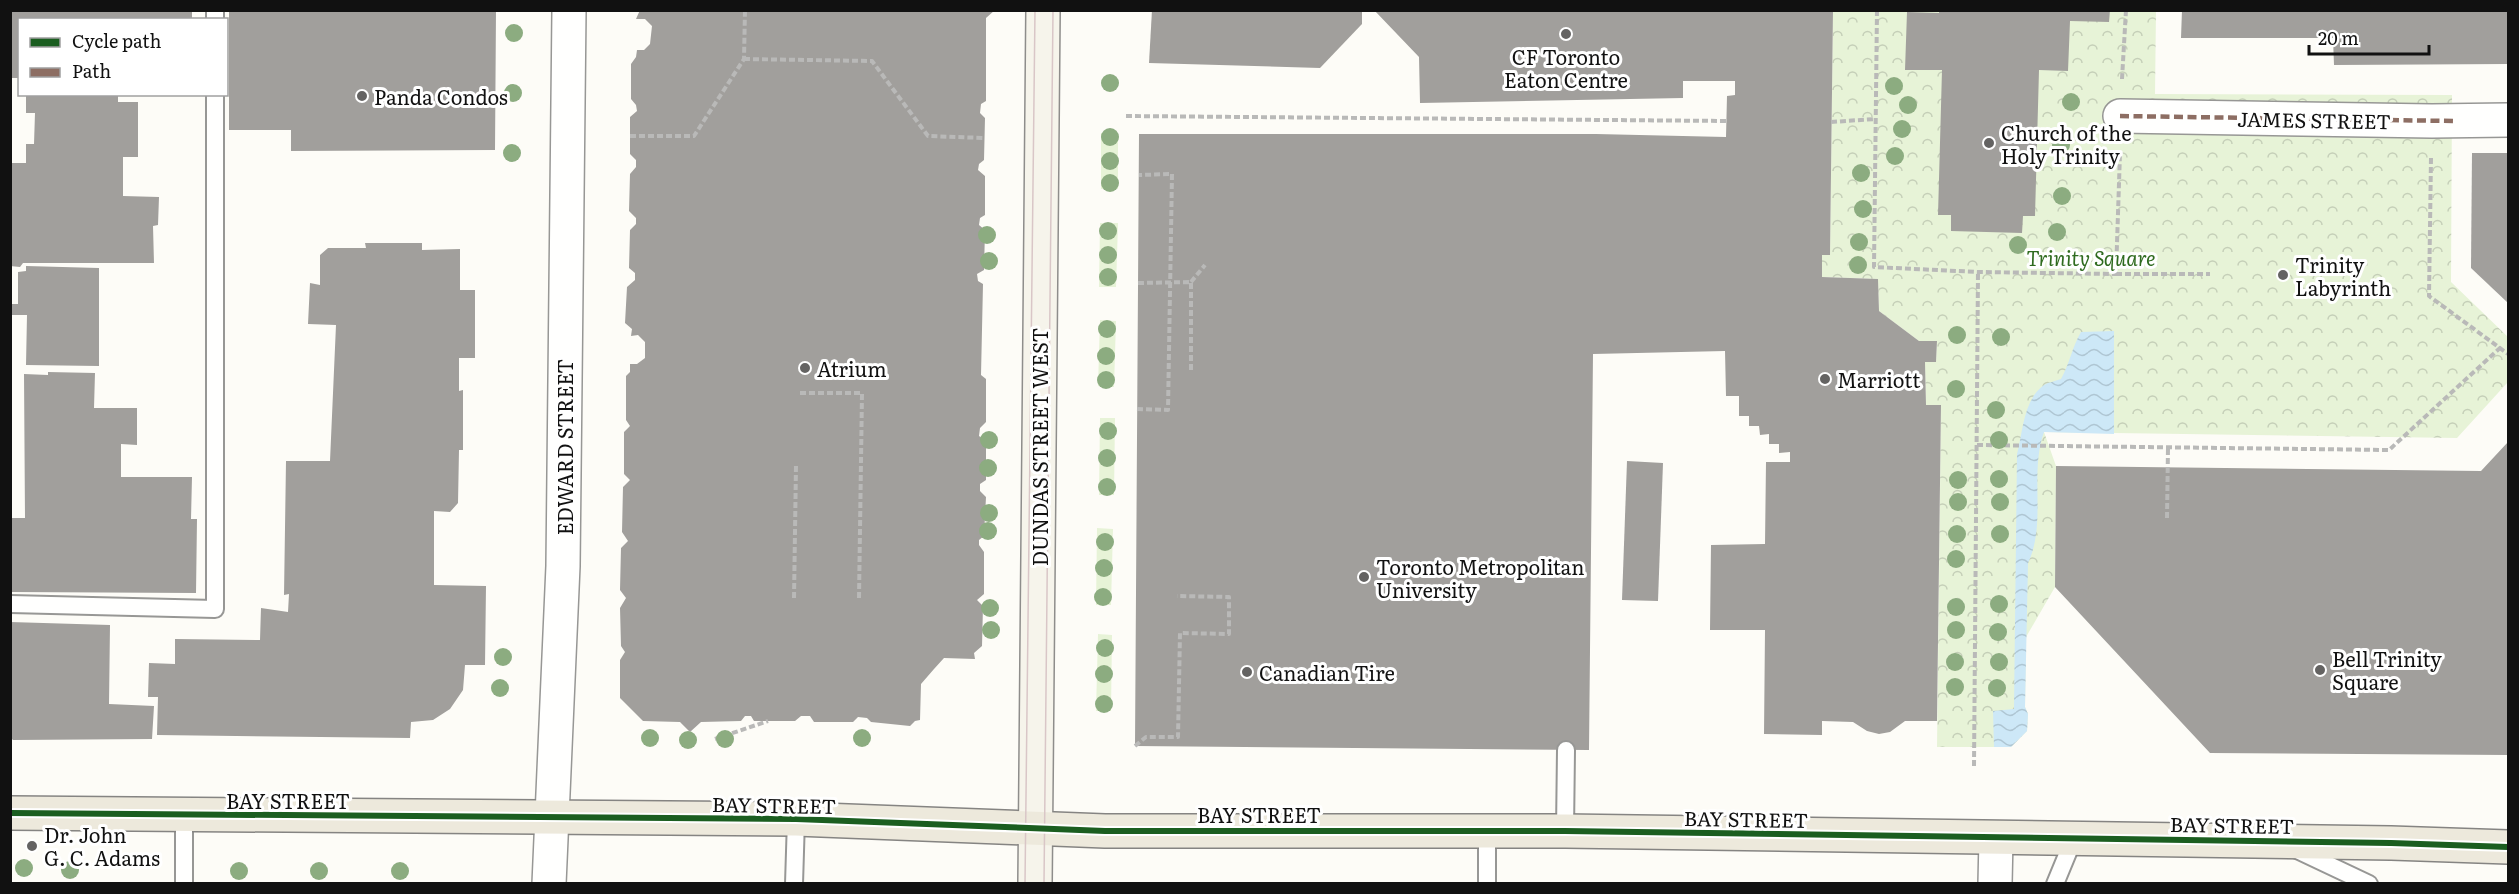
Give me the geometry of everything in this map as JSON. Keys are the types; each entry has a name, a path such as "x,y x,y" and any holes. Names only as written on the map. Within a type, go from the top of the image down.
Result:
{"main road":[{"name":"DUNDAS STREET WEST","path":"1035,884 1043,10"},
{"name":"BAY STREET","path":"10,813 796,819 1105,831 1565,831 2278,841 2508,847"}],"street":[{"name":"EDWARD STREET","path":"549,884 563,566 569,10"},
{"name":"JAMES STREET","path":"2120,116 2508,120"},
{"path":"1995,884 1996,838"}],"lane":[{"path":"10,604 215,609 215,96"},
{"path":"1565,831 1566,750"},
{"path":"184,815 184,884"},
{"path":"795,884 796,819"},
{"path":"1487,831 1487,884"},
{"path":"2055,884 2074,838"},
{"path":"2278,841 2369,884"}],"path":[{"path":"630,136 694,136 744,59 745,10"},
{"path":"1877,10 1874,267 1978,272 2210,274"},
{"path":"2116,274 2120,116 2126,10"},
{"path":"744,59 872,61 928,136 985,138"},
{"path":"1126,116 1726,122"},
{"path":"1831,122 1875,119"},
{"path":"2442,121 2429,296 2508,354"},
{"path":"1137,409 1168,410 1172,174 1139,175"},
{"path":"1191,372 1191,282 1205,266"},
{"path":"1974,766 1978,272"},
{"path":"1138,282 1191,282"},
{"path":"1977,445 2389,450 2501,347"},
{"path":"800,393 862,393 859,598"},
{"path":"2167,518 2168,448"},
{"path":"794,598 796,465"},
{"path":"1136,746 1146,737 1178,737 1180,633 1229,634 1229,597 1177,597"},
{"path":"715,739 768,721"}],"green space":[{"name":"Trinity Square","path":"1833,11 2156,11 2155,94 2452,95 2451,282 2508,337 2508,382 2457,438 2044,432 2056,466 2055,587 2026,637 2027,731 2011,747 1937,747 1941,405 1926,405 1925,362 1936,362 1937,341 1919,341 1879,311 1878,279 1822,277 1822,255 1830,255"},
{"path":"1101,133 1118,133 1118,189 1101,189"},
{"path":"1100,223 1118,223 1116,287 1099,287"},
{"path":"1100,320 1116,321 1114,387 1098,386"},
{"path":"1100,418 1115,418 1114,495 1099,495"},
{"path":"1097,528 1113,529 1111,605 1096,605"},
{"path":"1098,634 1112,635 1111,711 1096,711"}],"water":[{"path":"2114,331 2114,434 2044,432 2038,465 2036,532 2034,548 2028,563 2025,707 2028,714 2027,731 2011,747 1994,747 1993,711 2014,709 2017,454 2025,417 2037,391 2046,384 2061,379 2081,332"}],"building":[{"path":"10,10 192,10 192,18 18,18 18,78 10,78"},
{"name":"Panda Condos","path":"229,10 496,10 495,150 291,151 291,130 229,130"},
{"name":"Atrium","path":"640,10 995,10 986,18 986,101 981,104 980,113 985,118 984,160 979,164 978,170 985,176 985,215 980,218 979,225 985,230 984,270 977,274 978,281 983,284 981,375 986,379 986,422 980,428 979,436 986,441 986,480 980,484 980,491 986,497 984,536 979,540 979,545 984,552 984,594 977,600 983,606 982,646 974,653 975,659 944,658 934,669 921,684 920,720 910,726 871,722 867,718 858,717 853,722 814,722 810,716 801,716 795,721 754,721 751,716 745,716 741,721 701,722 690,732 680,722 643,721 620,698 620,660 625,652 621,646 620,608 626,598 620,590 621,548 628,541 622,532 623,487 630,480 624,474 624,432 630,426 626,420 626,376 630,372 630,364 637,364 645,358 645,342 638,335 631,336 632,329 625,323 627,287 635,280 635,273 629,268 630,230 636,224 636,218 629,211 630,174 636,167 636,160 630,154 630,117 637,111 631,99 631,64 636,57 637,50 644,50 650,44 652,26 645,19 636,19"},
{"path":"1152,10 1362,10 1362,24 1320,68 1149,63"},
{"name":"Toronto Metropolitan University","path":"1374,10 1833,10 1830,255 1822,255 1822,277 1878,279 1879,311 1919,341 1937,341 1936,362 1925,362 1926,405 1941,405 1937,721 1905,721 1890,732 1879,734 1867,731 1853,722 1822,721 1822,735 1764,734 1765,630 1710,630 1711,545 1765,544 1766,462 1790,462 1790,452 1779,453 1779,444 1769,444 1769,434 1760,435 1759,426 1749,426 1749,416 1739,416 1739,396 1726,396 1725,351 1593,354 1589,750 1135,746 1139,134 1596,134 1726,137 1727,96 1735,95 1735,81 1683,81 1683,98 1420,103 1419,57"},
{"name":"Church of the Holy Trinity","path":"1939,10 2110,10 2109,22 2070,21 2068,71 2039,70 2035,216 2023,216 2022,233 1951,231 1951,215 1938,215 1942,70 1905,70 1907,12 1939,13"},
{"path":"2182,10 2508,10 2508,64 2334,65 2333,38 2181,38"},
{"path":"26,96 118,96 118,102 138,102 138,157 123,157 123,196 159,197 158,225 153,226 154,263 23,263 20,267 10,266 10,163 26,163 26,144 34,144 35,113 26,113"},
{"path":"2472,153 2508,153 2508,303 2471,268"},
{"path":"365,243 422,243 422,250 460,249 460,290 475,290 475,358 459,358 459,391 463,390 463,450 459,450 458,503 450,512 434,511 434,585 486,586 485,665 465,665 463,690 450,709 433,720 411,722 410,738 157,735 158,697 148,697 149,663 175,664 175,639 260,640 261,608 288,612 289,594 284,595 286,461 330,461 336,325 308,324 310,283 320,285 320,255 328,248 366,248"},
{"path":"26,266 99,268 99,366 26,365 27,315 10,315 10,304 18,304 18,272 26,271"},
{"path":"48,372 95,373 94,408 137,408 137,445 121,444 121,477 192,477 191,519 197,519 196,593 10,592 10,518 25,518 24,374 48,375"},
{"name":"Bell Trinity Square","path":"2508,442 2508,755 2210,753 2055,587 2056,466 2481,471"},
{"path":"1627,461 1663,463 1658,601 1622,600"},
{"path":"10,622 110,625 109,704 154,706 152,739 13,740 10,737"}],"tram line":[{"path":"1025,884 1035,10"},
{"path":"1044,884 1053,10"}],"marked path":[{"path":"2120,116 2453,121"}],"cycle path":[{"path":"10,813 796,819 1105,831 1565,831 2391,843 2508,847"}],"place":[{"name":"CF Toronto Eaton Centre","path":"1566,34"},
{"name":"Panda Condos","path":"362,96"},
{"name":"Church of the Holy Trinity","path":"1989,143"},
{"name":"Trinity Labyrinth","path":"2283,275"},
{"name":"Atrium","path":"805,368"},
{"name":"Marriott","path":"1825,379"},
{"name":"Toronto Metropolitan University","path":"1364,577"},
{"name":"Bell Trinity Square","path":"2320,670"},
{"name":"Canadian Tire","path":"1247,672"},
{"name":"Dr. John G. C. Adams","path":"32,846"}]}
